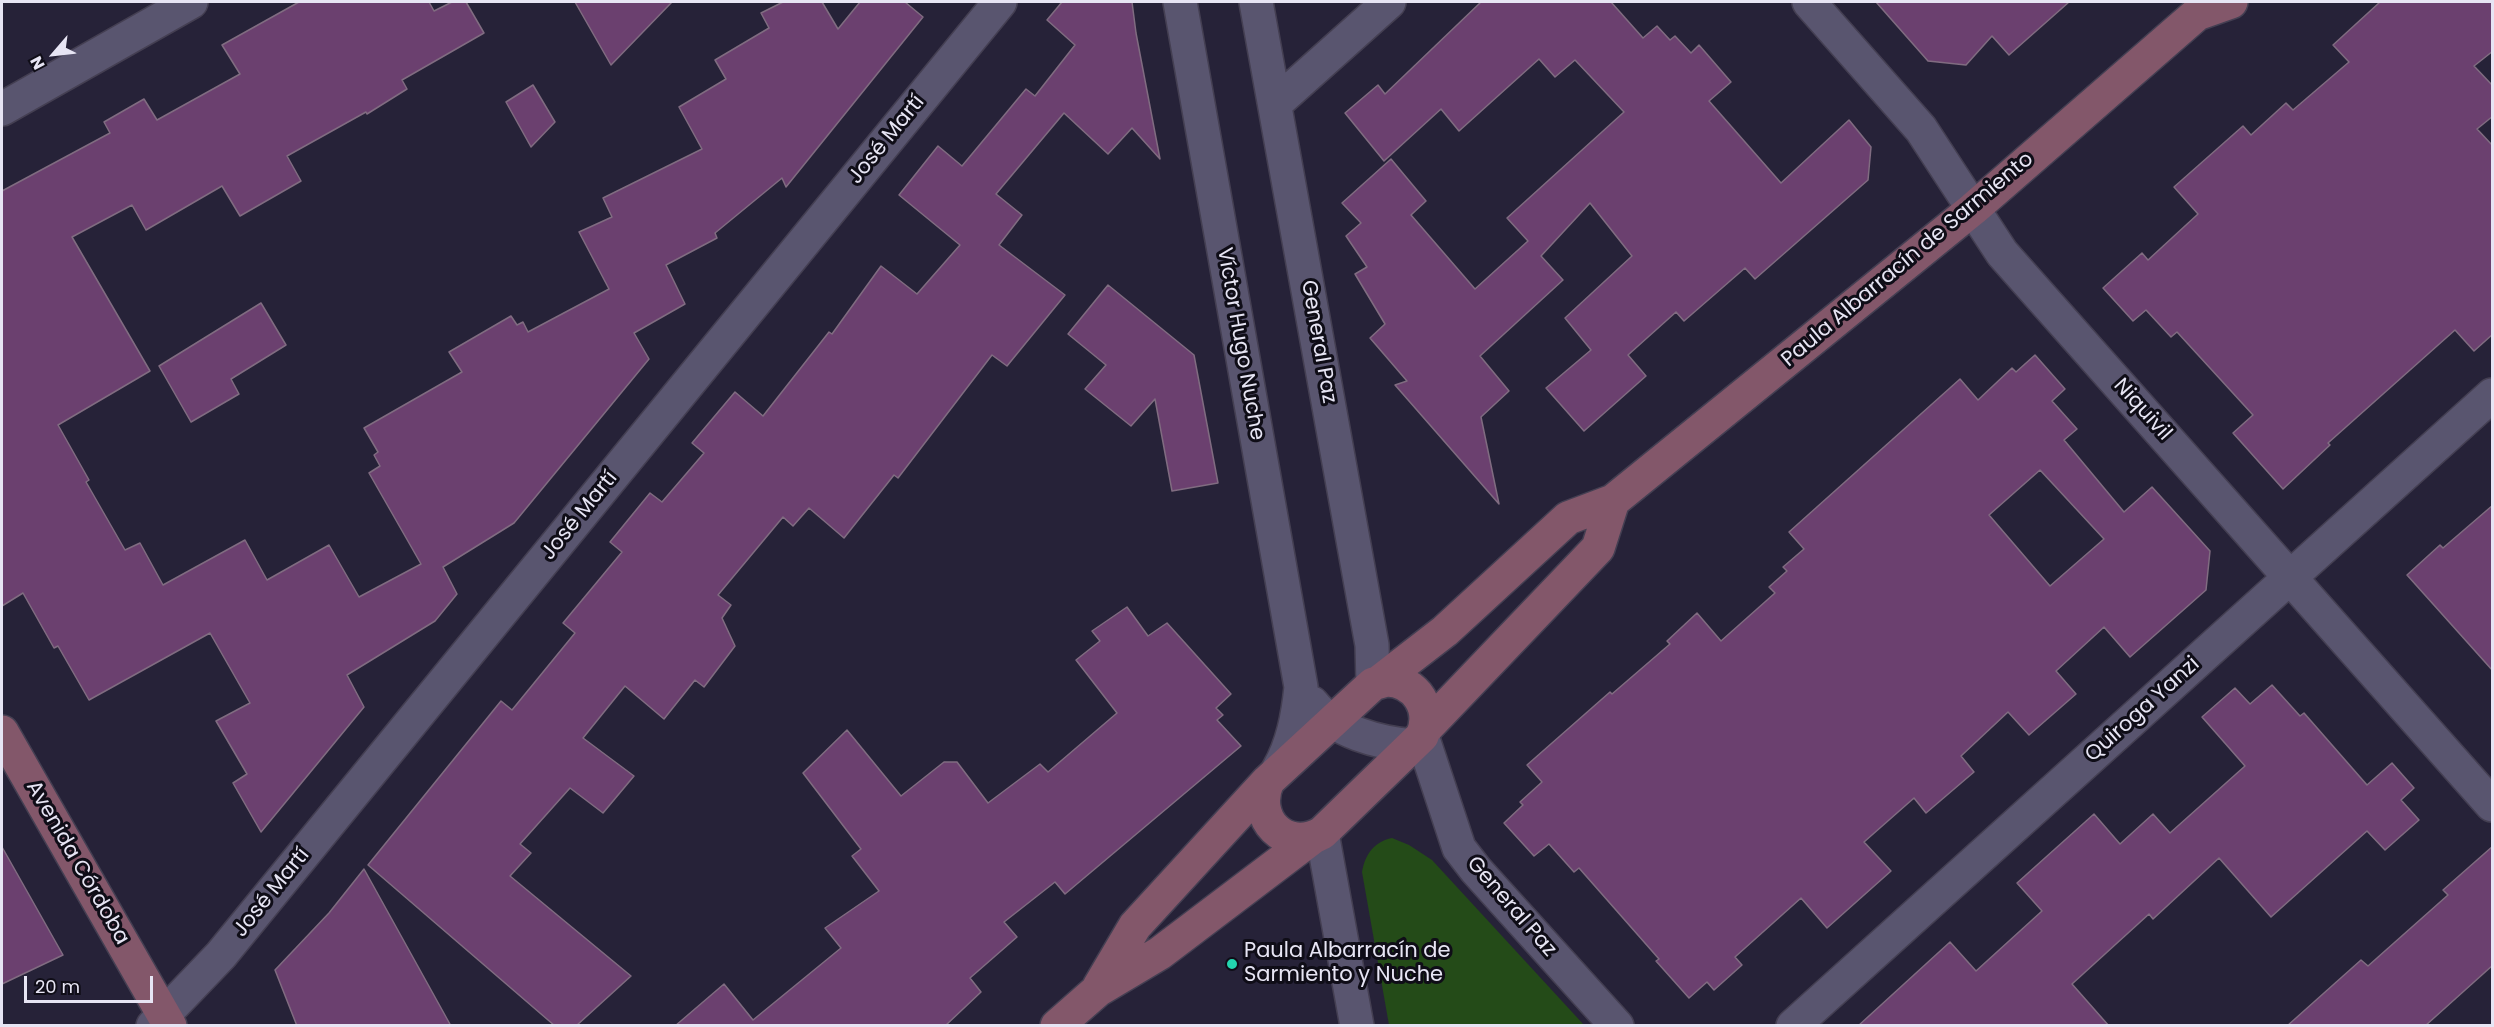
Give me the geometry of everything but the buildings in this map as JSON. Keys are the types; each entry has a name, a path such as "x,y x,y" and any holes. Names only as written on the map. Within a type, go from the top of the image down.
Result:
{"main road":[{"name":"Paula Albarracín de Sarmiento","path":"1274,775 1376,683 1445,631 1568,518 1613,501 1973,209 2200,8 2231,2"},
{"path":"1057,1026 1098,990 1160,953 1317,835 1421,737 1598,548 1613,501"},
{"path":"1376,683 1396,681 1416,692 1425,705 1421,737"},
{"name":"Avenida Córdoba","path":"2,732 162,1022"},
{"path":"1274,775 1263,802 1268,822 1290,838 1317,835"},
{"path":"1098,990 1135,926 1274,775"}],"street":[{"path":"2,109 191,2"},
{"name":"José Martí","path":"162,1022 229,946 1000,2"},
{"name":"Víctor Hugo Nuche","path":"1180,2 1300,687 1288,753 1274,775"},
{"name":"General Paz","path":"1256,2 1372,645 1376,683"},
{"path":"1275,104 1389,2"},
{"name":"Niquivil","path":"1809,2 1921,129 2002,253 2493,805"},
{"name":"Quiroga Yanzi","path":"1792,1026 2493,395"},
{"name":"Víctor Hugo Nuche","path":"1300,687 1316,708 1332,721 1377,740 1421,737"},
{"name":"General Paz","path":"1421,737 1458,836 1460,848 1476,870 1617,1026"},
{"path":"1317,835 1357,1026"}],"green space":[{"path":"1392,838 1409,845 1432,860 1584,1025 1389,1025 1362,872 1371,850 1380,842"}],"place":[{"name":"Paula Albarracín de Sarmiento y Nuche","path":"1232,964"}]}
